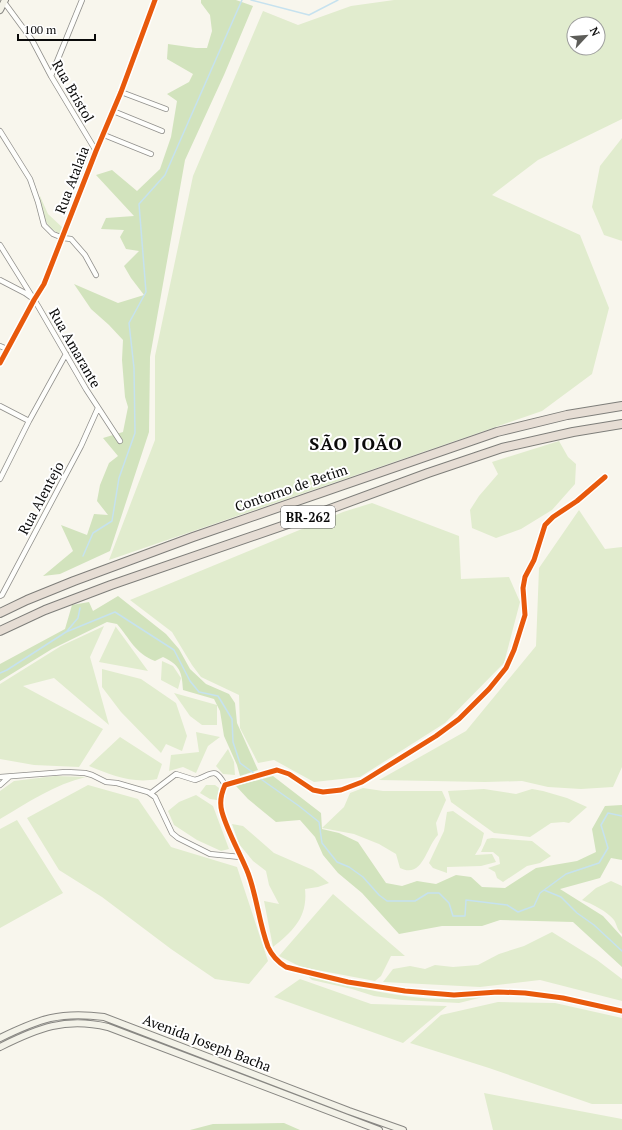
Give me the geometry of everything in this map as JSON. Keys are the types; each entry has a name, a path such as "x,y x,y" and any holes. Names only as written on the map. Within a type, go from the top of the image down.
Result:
{"highway":[{"name":"Contorno de Betim","path":"0,613 27,600 193,537 497,432 567,415 622,406"},
{"name":"BR-262","path":"0,632 46,610 111,585 457,463 502,448 573,432 622,424"}],"main road":[{"path":"0,10 4,1"},
{"name":"Avenida Joseph Bacha","path":"0,1038 28,1024 51,1017 72,1015 104,1018 403,1130"},
{"name":"Avenida Joseph Bacha","path":"0,1047 44,1027 58,1024 95,1024 108,1027 379,1130"}],"street":[{"path":"51,76 82,0"},
{"name":"Rua Atalaia","path":"0,363 44,284 96,151 121,92 155,0"},
{"name":"Rua Bristol","path":"4,1 32,40 51,76 96,151"},
{"path":"121,92 166,109"},
{"path":"113,111 162,131"},
{"path":"0,130 30,179 44,225 53,234 71,239 85,255 96,275"},
{"path":"104,135 151,154"},
{"name":"Rua Amarante","path":"0,245 98,408 120,441"},
{"path":"0,280 25,293 34,300"},
{"path":"0,346 7,349"},
{"path":"0,480 29,421 66,354"},
{"path":"0,406 29,421"},
{"name":"Rua Alentejo","path":"1,595 81,446 98,408"},
{"path":"225,785 277,770 289,774 313,790 323,792 341,790 362,782 436,736 459,719 489,689 506,668 514,650 525,615 523,588 525,577 534,560 545,526 553,517 577,501 605,477"},
{"path":"0,777 66,772 84,773 106,782 151,793 172,833 178,838 210,854 240,857"},
{"path":"151,793 176,774 195,780 209,773 214,773 218,774 225,785"},
{"path":"0,785 10,776"},
{"path":"225,785 220,796 222,810 234,844 248,873 256,897 268,947 273,956 286,967 348,982 405,991 454,995 498,992 525,993 563,998 622,1011"}],"green space":[{"path":"201,0 236,0 253,6 224,75 185,160 150,357 149,432 110,551 60,574 43,576 73,551 61,525 87,535 94,514 108,515 97,501 100,485 109,463 118,456 103,438 123,432 128,407 125,397 122,360 123,340 91,309 74,284 118,303 144,295 124,266 139,251 126,249 120,237 124,230 101,229 106,218 134,216 96,175 112,170 137,191 160,169 171,137 177,101 167,94 189,82 193,74 167,59 168,44 207,48 212,31 210,15 201,3"},
{"path":"394,0 622,0 622,119 538,160 492,195 580,235 609,308 592,374 542,411 109,560 155,440 155,356 193,176 263,11 298,25 351,6"},
{"path":"622,138 622,241 604,235 592,207 600,166"},
{"path":"40,196 48,214 63,228 60,234 54,231 47,223 39,199"},
{"path":"559,441 568,457 576,464 575,484 552,510 521,529 496,538 472,528 470,510 479,496 498,474 492,462"},
{"path":"372,503 459,536 461,579 509,577 520,602 504,663 445,723 360,777 314,782 274,760 258,763 240,728 239,695 201,677 172,632 130,600 343,512"},
{"path":"579,510 605,549 622,547 622,767 613,787 581,789 548,787 522,781 485,782 379,780 466,731 536,646 539,568"},
{"path":"118,596 166,634 179,649 190,669 206,684 229,694 235,703 237,723 258,770 240,776 237,765 224,736 220,711 214,699 183,690 181,674 177,666 163,657 155,661 142,654 117,624 107,622 52,649 0,681 0,664 65,629 72,605 89,602 93,611"},
{"path":"104,626 90,657 109,725 54,678 23,686 103,729 79,767 34,765 0,759 0,684 61,646"},
{"path":"116,627 148,671 99,662"},
{"path":"162,661 173,666 181,678 178,689 161,680"},
{"path":"102,669 141,679 176,703 187,736 182,751 166,744 161,753 121,712 102,687"},
{"path":"174,693 217,705 217,725 202,725 190,716"},
{"path":"196,732 220,737 208,746 196,773 183,767 169,771 171,755 199,752"},
{"path":"120,737 162,764 157,779 139,780 122,778 89,766"},
{"path":"228,749 234,762 235,775 223,774 216,766"},
{"path":"55,776 86,777 52,789 0,819 0,791 14,781"},
{"path":"273,776 321,813 322,829 339,833 358,842 386,883 402,886 417,881 436,884 456,875 471,877 482,887 505,888 536,868 577,861 596,852 592,829 605,806 622,805 622,860 611,858 600,878 560,889 603,916 622,937 622,967 573,922 500,920 482,926 442,926 399,934 362,893 338,873 323,855 315,837 300,820 276,822 248,799 236,786"},
{"path":"88,785 138,799 171,847 237,867 268,961 249,984 215,979 171,949 102,897 59,870 27,818"},
{"path":"206,785 215,785 219,788 217,800 210,799 200,793"},
{"path":"363,788 383,791 442,791 446,800 436,823 438,835 419,866 408,870 400,868 396,854 379,844 354,834 322,828 344,807 350,793"},
{"path":"484,789 516,794 532,789 567,798 587,807 569,823 551,823 530,837 494,833 451,802 448,791"},
{"path":"196,795 213,806 229,849 221,851 197,840 174,825 168,811 179,802"},
{"path":"453,811 484,833 481,845 475,855 492,854 496,862 481,866 447,867 447,873 433,868 429,863 444,831 447,812"},
{"path":"17,820 63,893 0,928 0,829"},
{"path":"232,824 243,826 274,853 313,870 329,883 318,887 305,889 304,908 298,922 287,935 273,947 264,901 279,904 269,885 266,871 253,861 239,844"},
{"path":"492,838 532,841 551,856 540,863 527,866 503,882 497,878 495,872 488,868 500,864 499,857 493,852 481,852 487,839"},
{"path":"611,881 622,886 622,934 614,920 607,914 582,900 596,888"},
{"path":"333,894 405,956 391,956 381,976 375,981 301,967 279,956"},
{"path":"552,932 597,960 622,979 622,1001 540,980 480,987 383,982 393,969 410,966 425,969 435,965 453,967 478,965 499,954 524,946"},
{"path":"307,975 376,991 411,997 446,999 482,997 459,1003 402,1000 374,996 352,989 312,980"},
{"path":"300,979 371,1004 447,1006 403,1043 274,997"},
{"path":"498,1002 555,1003 622,1018 622,1104 592,1104 489,1068 410,1043 441,1015"},
{"path":"484,1093 622,1119 622,1130 493,1130"},
{"path":"284,1123 300,1130 190,1130 213,1124"}],"waterway":[{"path":"83,556 93,533 112,521 119,478 135,433 134,368 129,323 146,292 139,204 165,175 242,0"},
{"path":"251,0 309,15 338,0"},
{"path":"67,631 78,618 80,608"},
{"path":"0,673 66,632 115,612 174,650 190,681 199,692 218,696 232,719 233,742 240,763 255,774"},
{"path":"258,777 319,822 322,843 337,862 349,867 363,877 379,895 387,901 415,901 428,893 439,893 449,903 453,916 465,916 466,900 507,905 518,912 534,906 540,893 566,874 599,863 608,848 601,825 608,813 622,816"},
{"path":"544,890 561,897 577,913 594,925 622,951"}],"cycle path":[{"path":"0,363 44,284 96,151 121,92 155,0"},
{"path":"605,477 577,501 553,517 545,525 534,560 525,577 523,588 525,615 514,650 506,668 489,689 459,719 436,736 362,782 341,790 323,792 313,790 289,774 277,770 225,785 221,805 227,828 245,865 254,891 262,929 268,947 271,953 286,967 348,982 405,991 454,995 498,992 525,993 563,998 622,1011"}],"district":[{"name":"SÃO JOÃO","path":"356,444"}]}
